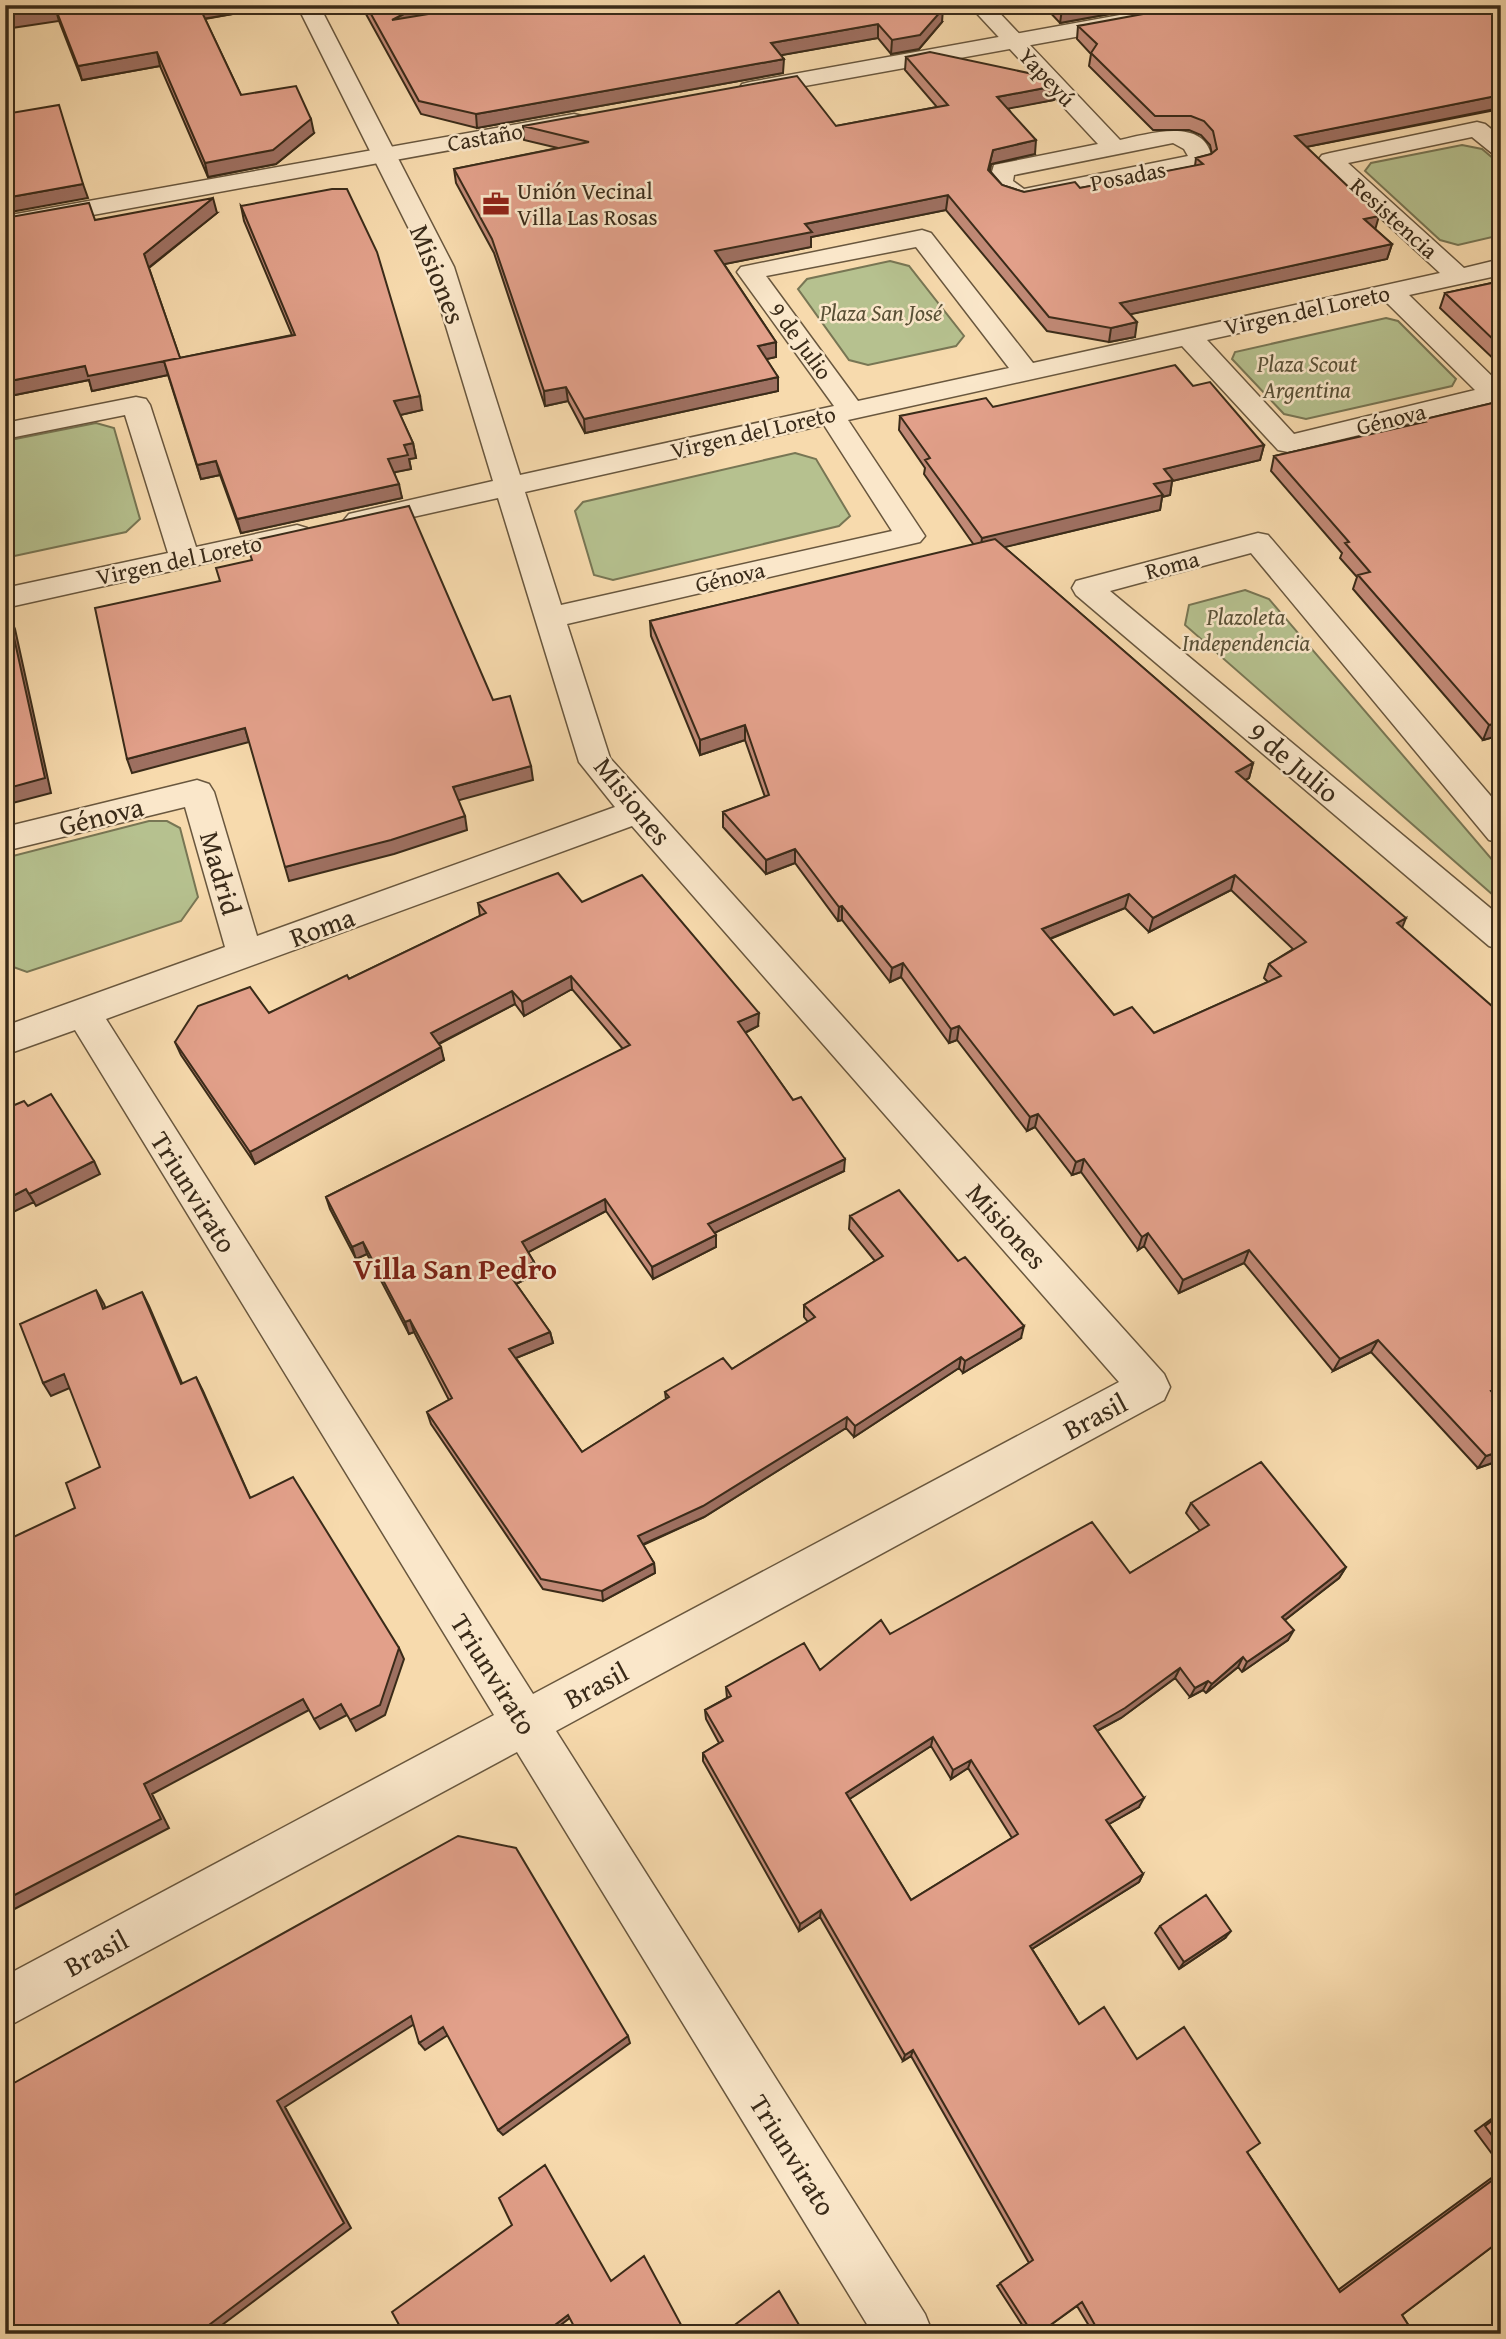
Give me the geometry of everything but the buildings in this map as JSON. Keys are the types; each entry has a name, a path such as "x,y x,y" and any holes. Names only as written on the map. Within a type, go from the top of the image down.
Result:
{"street":[{"name":"Misiones","path":"308,5 441,267 595,762 1149,1387"},
{"name":"Yapeyú","path":"980,5 1115,148"},
{"path":"730,93 1213,5"},
{"name":"Castaño","path":"5,225 594,118"},
{"name":"Resistencia","path":"1458,276 1330,160 1477,129 1501,149"},
{"name":"Posadas","path":"1174,136 1194,145 1200,159 1021,197 1010,192 1001,182 1003,170 1115,148 1174,136"},
{"name":"9 de Julio","path":"910,536 841,413 750,272 922,238 1026,372"},
{"name":"Virgen del Loreto","path":"5,598 1501,267"},
{"name":"Génova","path":"1188,336 1288,444 1494,394 1390,291"},
{"path":"5,431 136,405 185,559"},
{"name":"Génova","path":"550,618 910,536"},
{"name":"Roma","path":"1087,588 1258,542 1501,831"},
{"name":"9 de Julio","path":"1087,588 1501,937"},
{"name":"Génova","path":"5,839 197,792"},
{"name":"Madrid","path":"197,792 245,954"},
{"name":"Roma","path":"5,1041 638,811"},
{"name":"Triunvirato","path":"83,1013 905,2334"},
{"name":"Brasil","path":"5,2003 1149,1387"}],"green space":[{"path":"1462,145 1482,149 1501,165 1501,235 1458,245 1440,240 1365,171 1371,163"},
{"name":"Plaza San José","path":"890,261 909,266 964,336 956,346 868,365 849,360 798,289 807,279"},
{"name":"Plaza Scout Argentina","path":"1386,318 1398,321 1456,379 1452,386 1306,419 1284,414 1232,359 1235,352"},
{"path":"96,423 114,428 140,519 126,532 5,558 5,441"},
{"path":"795,453 816,459 850,516 839,526 613,580 594,575 575,511 583,502"},
{"name":"Plazoleta Independencia","path":"1245,590 1269,599 1501,870 1501,902 1185,625 1189,605"},
{"path":"149,821 167,821 180,828 198,897 181,921 27,972 5,964 5,858"}],"place":[{"name":"Unión Vecinal Villa Las Rosas","path":"496,204"}],"district":[{"name":"Villa San Pedro","path":"455,1269"}]}
